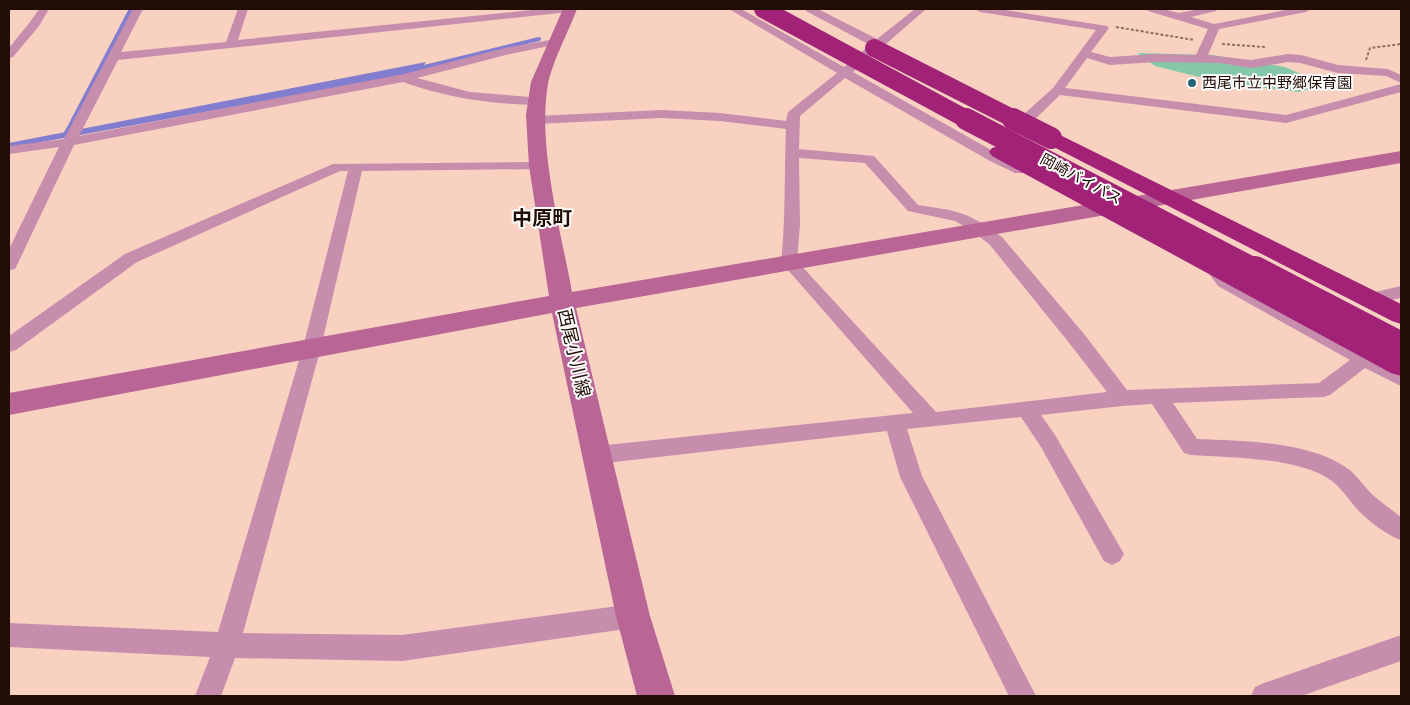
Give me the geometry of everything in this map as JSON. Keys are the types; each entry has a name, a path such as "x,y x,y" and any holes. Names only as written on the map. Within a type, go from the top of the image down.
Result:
{"highway":[{"path":"749,9 868,79 999,152 1401,366"},
{"name":"岡崎バイパス","path":"763,9 996,135 1401,346"},
{"name":"岡崎バイパス","path":"780,9 992,121 1401,330"},
{"path":"795,9 1401,315"}],"street":[{"path":"9,55 35,24 44,9"},
{"path":"9,265 69,142 138,9"},
{"path":"230,46 243,9"},
{"path":"437,9 441,22"},
{"path":"112,57 570,9"},
{"name":"西尾小川線","path":"570,9 540,82 537,110 539,166 562,302 634,616 656,696"},
{"path":"734,9 994,158 1033,176 1057,183"},
{"path":"810,9 878,45 1030,117 1067,139 1060,143"},
{"path":"921,9 846,74 793,116 791,153 793,231 789,262 931,420"},
{"path":"980,9 1103,28 1057,91 1030,117"},
{"path":"1016,9 1100,22 1116,28"},
{"path":"1152,9 1214,27 1306,9"},
{"path":"1180,17 1212,9"},
{"path":"1200,59 1214,27"},
{"path":"9,150 69,142 404,78 506,52 556,42"},
{"path":"1084,54 1110,61 1156,58 1220,59 1251,64 1288,58 1301,59 1338,70 1388,73 1401,79"},
{"path":"404,78 431,88 537,110 720,117 792,126"},
{"path":"1057,91 1286,118 1401,88"},
{"path":"791,153 869,159 912,208 955,216 981,229 1002,248 1077,339 1122,398"},
{"path":"9,404 312,346 1401,157"},
{"path":"9,345 132,258 338,167 539,166"},
{"path":"208,696 226,645 312,346 356,168"},
{"path":"1222,224 1249,231 1401,306"},
{"path":"1221,270 1224,282 1401,379"},
{"path":"1382,296 1401,292"},
{"path":"596,455 1122,398 1322,390 1358,364 1363,358"},
{"path":"1158,397 1191,447 1249,450 1302,458 1327,466 1342,476 1365,502 1401,530"},
{"path":"1026,409 1048,441 1112,554"},
{"path":"895,422 911,477 1024,696"},
{"path":"9,635 226,645 402,648 634,616"},
{"path":"1264,696 1401,648"}],"green space":[{"path":"1137,53 1212,55 1285,67 1312,79 1315,88 1299,92 1223,83 1155,66"}],"shaded area":[{"path":"426,62 418,73 9,148 9,143"}],"waterway":[{"path":"73,120 131,9"},
{"path":"416,69 539,39"},
{"path":"65,135 74,119"}],"place":[{"name":"西尾市立中野郷保育園","path":"1192,83"}],"district":[{"name":"中原町","path":"542,218"}]}
